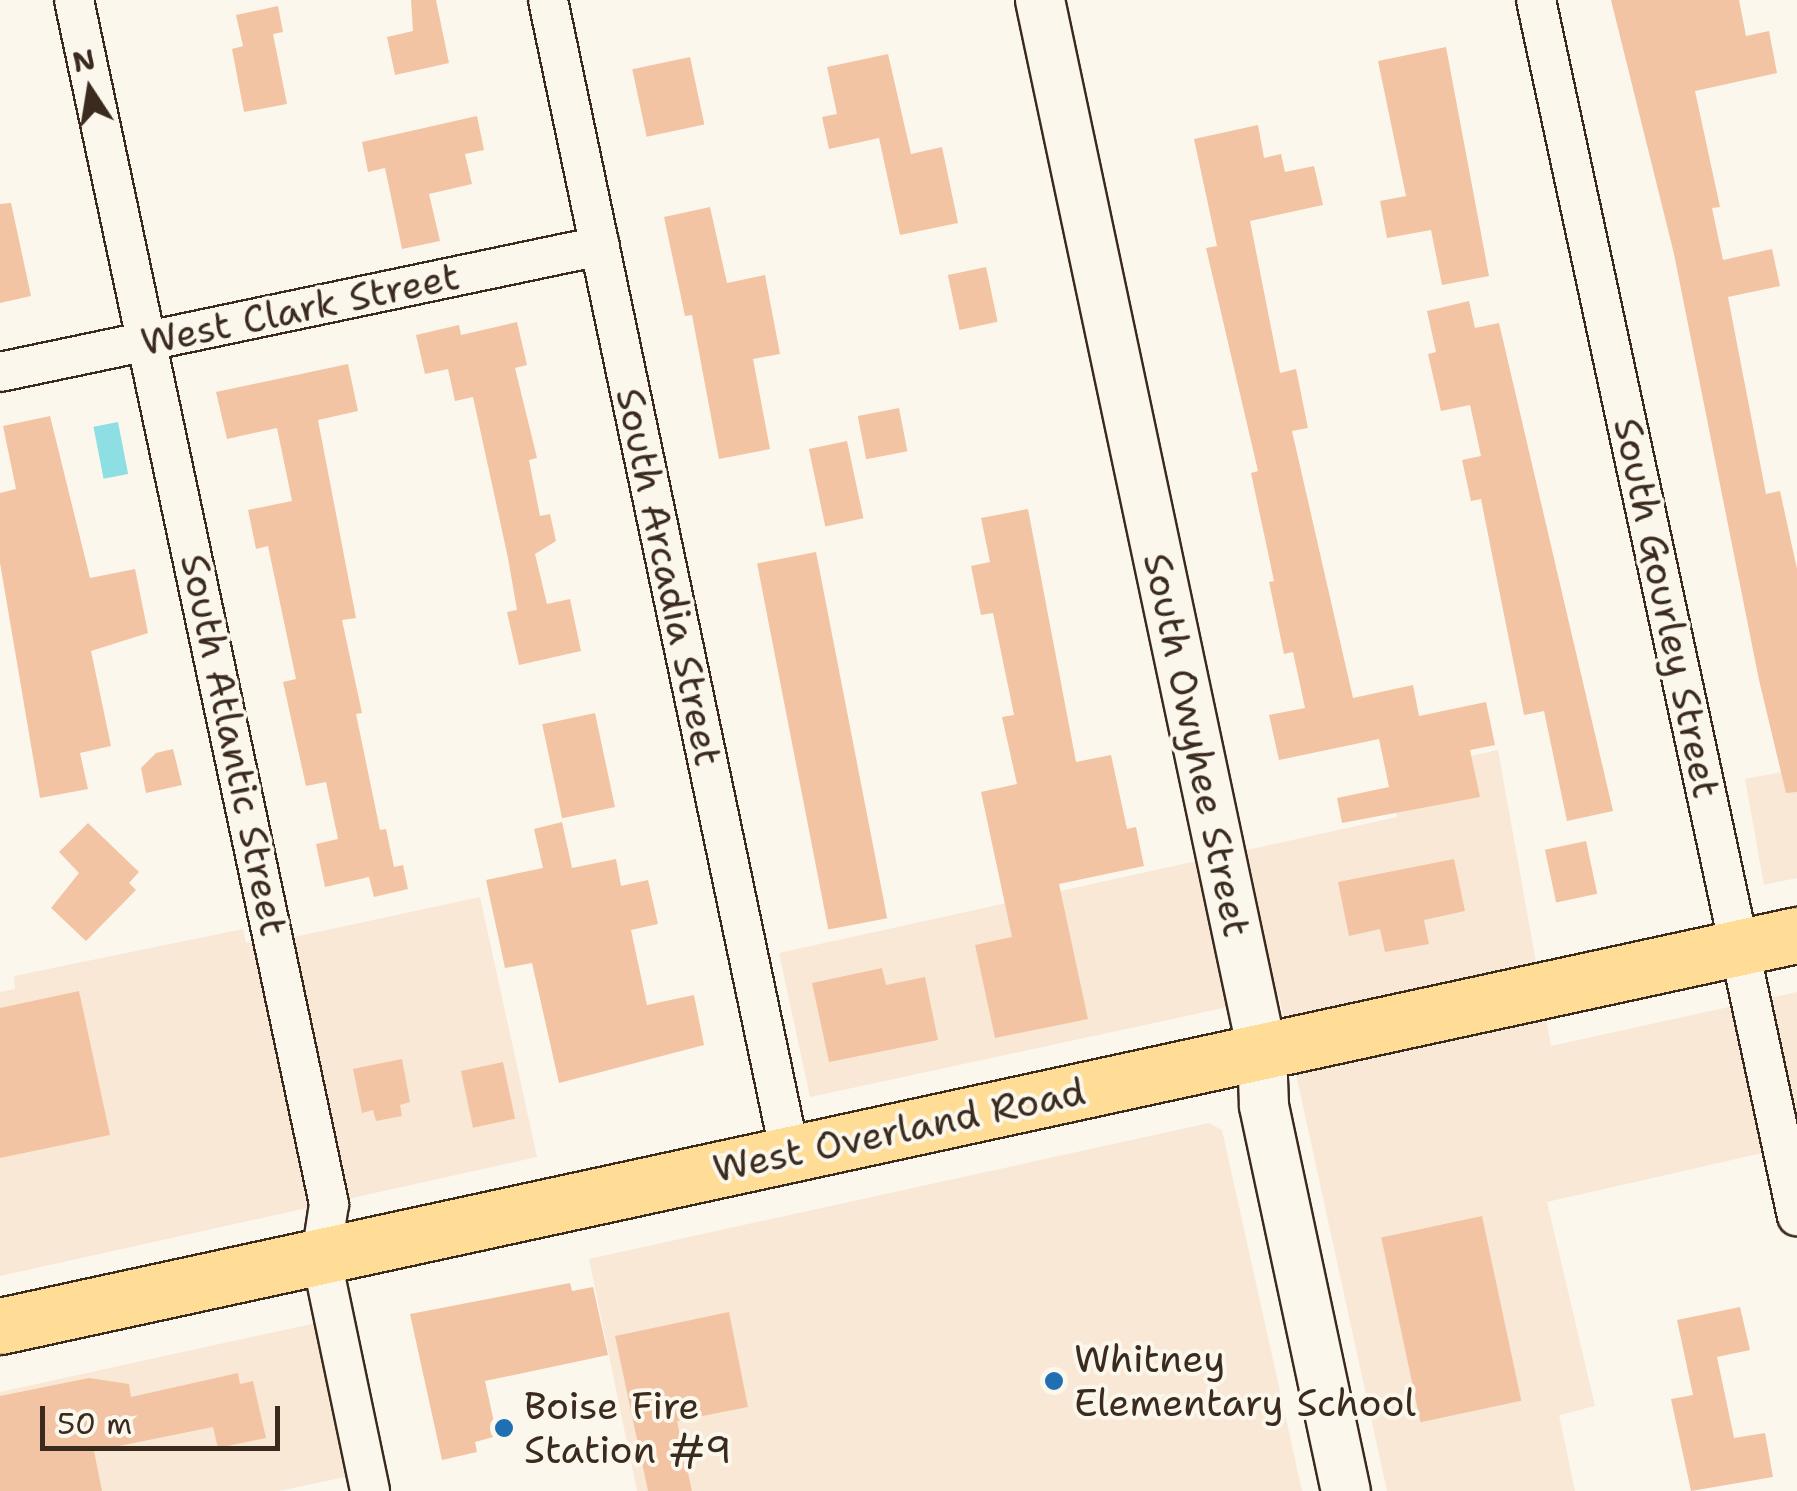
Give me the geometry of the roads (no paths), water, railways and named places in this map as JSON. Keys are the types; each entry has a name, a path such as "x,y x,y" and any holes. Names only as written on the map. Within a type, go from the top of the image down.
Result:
{"main road":[{"name":"West Overland Road","path":"0,1326 1797,935"}],"street":[{"name":"South Atlantic Street","path":"74,0 150,341 330,1204 321,1256 370,1491"},
{"name":"South Arcadia Street","path":"548,0 790,1154"},
{"name":"South Owyhee Street","path":"1040,0 1262,1051 1264,1106 1346,1491"},
{"name":"South Gourley Street","path":"1536,0 1797,1216"},
{"name":"West Clark Street","path":"0,372 600,246"}],"water":[{"path":"118,422 128,474 104,479 93,427"}],"place":[{"name":"Whitney Elementary School","path":"1054,1381"},
{"name":"Boise Fire Station #9","path":"504,1428"}]}
